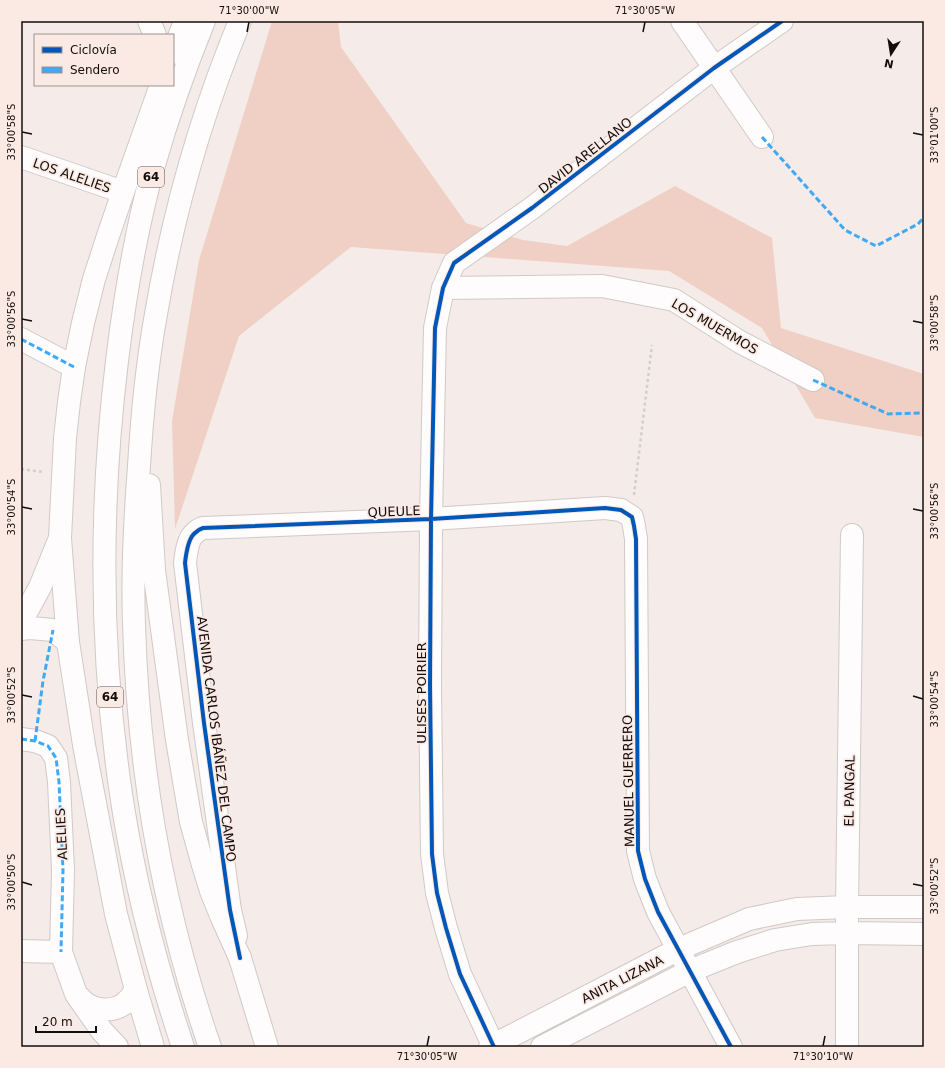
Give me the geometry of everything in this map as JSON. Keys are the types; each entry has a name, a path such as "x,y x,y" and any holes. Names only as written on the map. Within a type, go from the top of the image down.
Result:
{"main road":[{"path":"149,21 155,34"},
{"path":"174,50 185,21"},
{"name":"64","path":"183,1047 164,985 133,863 119,778 110,693 105,598 106,504 111,416 120,339 137,239 153,168 172,105 204,21"},
{"path":"236,31 243,21"},
{"path":"682,21 762,137"},
{"name":"DAVID ARELLANO","path":"434,328 442,288 454,263 532,208 714,68 782,21"},
{"name":"64","path":"210,1047 182,957 164,881 149,796 139,711 135,660 134,580 136,500 144,396 156,316 170,244 193,154 220,72 236,31"},
{"path":"153,1047 116,914 84,744 68,642 60,538 65,438 74,367 83,323 94,279 161,86"},
{"name":"LOS ALELIES","path":"21,157 123,192"},
{"name":"LOS MUERMOS","path":"442,288 602,286 674,300 740,342 813,380"},
{"name":"ULISES POIRIER","path":"434,328 430,684 432,854 437,893 460,974 492,1046"},
{"path":"21,339 74,367"},
{"path":"144,396 154,570 185,789 191,822 203,865 222,918 240,958"},
{"name":"QUEULE","path":"203,528 431,519 605,508 621,510 632,517"},
{"name":"MANUEL GUERRERO","path":"632,517 636,539 638,851 645,879 658,912 731,1047"},
{"name":"AVENIDA CARLOS IBÁÑEZ DEL CAMPO","path":"203,528 194,533 189,542 185,563 204,723 230,910 240,958 267,1047"},
{"name":"EL PANGAL","path":"847,1047 847,907 852,535"},
{"path":"21,622 40,587 60,538"},
{"path":"21,629 30,628 53,630 68,642"},
{"name":"ALELIES","path":"21,739 35,741 48,746 56,758 59,782 63,870 61,952"},
{"name":"ANITA LIZANA","path":"492,1046 679,949 749,919 797,909 847,907 924,907"},
{"name":"ANITA LIZANA","path":"542,1047 690,972 737,952 775,940 812,934 924,934"},
{"path":"21,951 61,952 76,994 102,1031 117,1047"},
{"path":"76,994 82,1001 90,1006 107,1010 124,1004 136,990"}],"path":[{"path":"632,517 652,345"}],"shaded area":[{"path":"272,21 338,21 341,47 466,223 523,240 567,246 675,186 772,238 781,328 924,374 924,437 815,418 762,328 669,271 351,247 239,336 175,529 172,421 199,260"}],"marked path":[{"path":"762,137 845,230 876,246 918,224 924,217"},
{"path":"21,339 74,367"},
{"path":"813,380 888,414 924,413"},
{"path":"35,741 43,681 53,630"},
{"path":"21,739 35,741 48,746 56,758 59,782 63,870 61,952"}],"cycle path":[{"path":"494,1047 460,974 437,893 432,854 430,684 431,519 435,328 443,288 454,263 532,208 714,68 782,21"},
{"path":"240,958 230,910 204,723 185,563 188,546 193,535 203,528 431,519 605,508 621,510 632,517 636,539 638,851 645,879 658,912 731,1047"}]}
